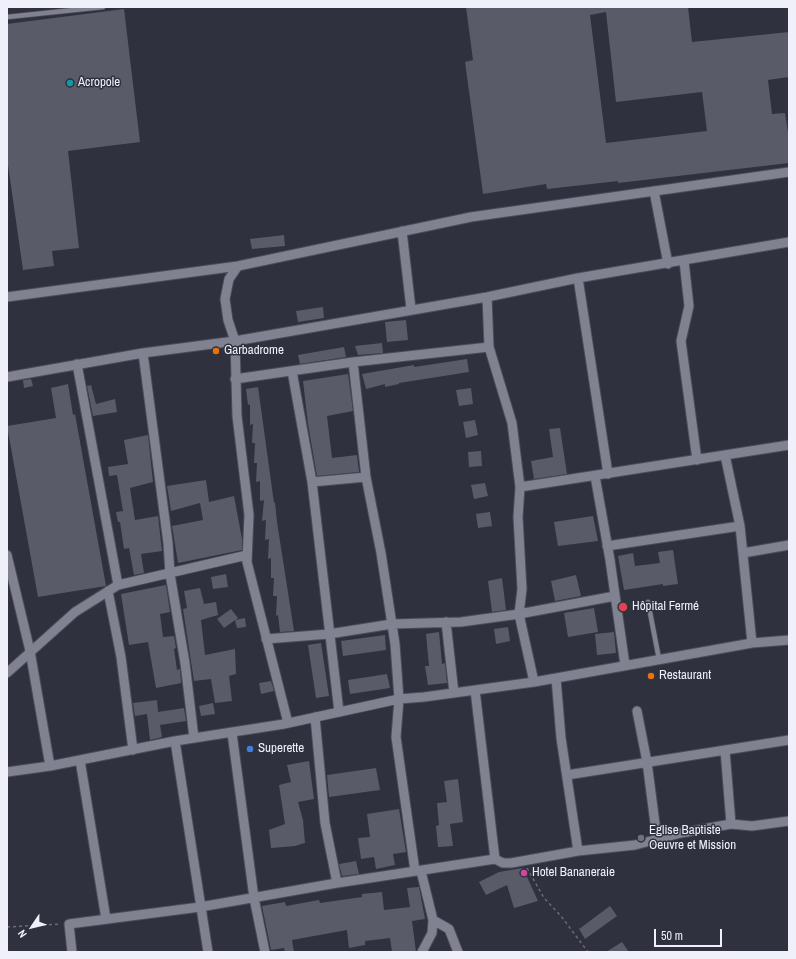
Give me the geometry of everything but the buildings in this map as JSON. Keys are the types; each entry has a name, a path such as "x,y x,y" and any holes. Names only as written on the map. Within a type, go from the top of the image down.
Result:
{"street":[{"path":"7,297 238,266 471,217 789,172"},
{"path":"654,191 668,264"},
{"path":"402,231 411,309"},
{"path":"7,377 143,353 235,341 411,309 487,297 578,278 668,264 789,242"},
{"path":"684,261 689,306 681,341 696,460"},
{"path":"238,266 230,279 225,299 228,320 235,341 235,379 242,464 249,515 247,555 266,639 288,723"},
{"path":"578,278 608,474"},
{"path":"487,297 489,347 512,423 520,487 518,517 522,589 519,614 534,682"},
{"path":"235,379 353,362 489,347"},
{"path":"143,353 168,543 170,574 185,663 194,738"},
{"path":"353,362 366,477 382,553 395,644 399,699 396,736 418,871 433,920 432,933 422,952"},
{"path":"77,364 118,585"},
{"path":"292,371 312,482 339,712"},
{"path":"520,487 789,445"},
{"path":"725,455 740,526 744,553 752,643"},
{"path":"595,476 625,665"},
{"path":"312,482 366,477"},
{"path":"607,546 740,526"},
{"path":"744,553 789,545"},
{"path":"7,555 8,568 30,651 50,766"},
{"path":"7,673 75,612 118,585 247,555"},
{"path":"108,591 121,657 133,750"},
{"path":"266,639 329,634 392,624 461,622 519,614 615,596"},
{"path":"446,622 454,693"},
{"path":"7,772 50,766 175,741 288,723 399,699 534,682 752,643 789,640"},
{"path":"556,678 558,714 578,851"},
{"path":"474,690 495,859"},
{"path":"637,711 647,762 657,839"},
{"path":"315,717 326,823 337,883"},
{"path":"232,733 254,898 265,952"},
{"path":"567,775 789,740"},
{"path":"175,741 208,952"},
{"path":"725,750 731,824"},
{"path":"80,760 106,919"},
{"path":"72,952 69,924 200,907 337,883 495,859 503,863 524,861 578,851 635,845 702,828 731,824 752,826 789,823"},
{"path":"433,920 449,929 458,952"}],"lane":[{"path":"7,17 103,7"},
{"path":"648,602 659,659"}],"path":[{"path":"524,861 544,898 561,916 588,952"},
{"path":"7,927 69,924"}],"place":[{"name":"Acropole","path":"70,83"},
{"name":"Garbadrome","path":"216,351"},
{"name":"Hôpital Fermé","path":"623,607"},
{"name":"Restaurant","path":"651,676"},
{"name":"Superette","path":"250,749"},
{"name":"Eglise Baptiste Oeuvre et Mission","path":"641,838"},
{"name":"Hotel Bananeraie","path":"524,873"}]}
